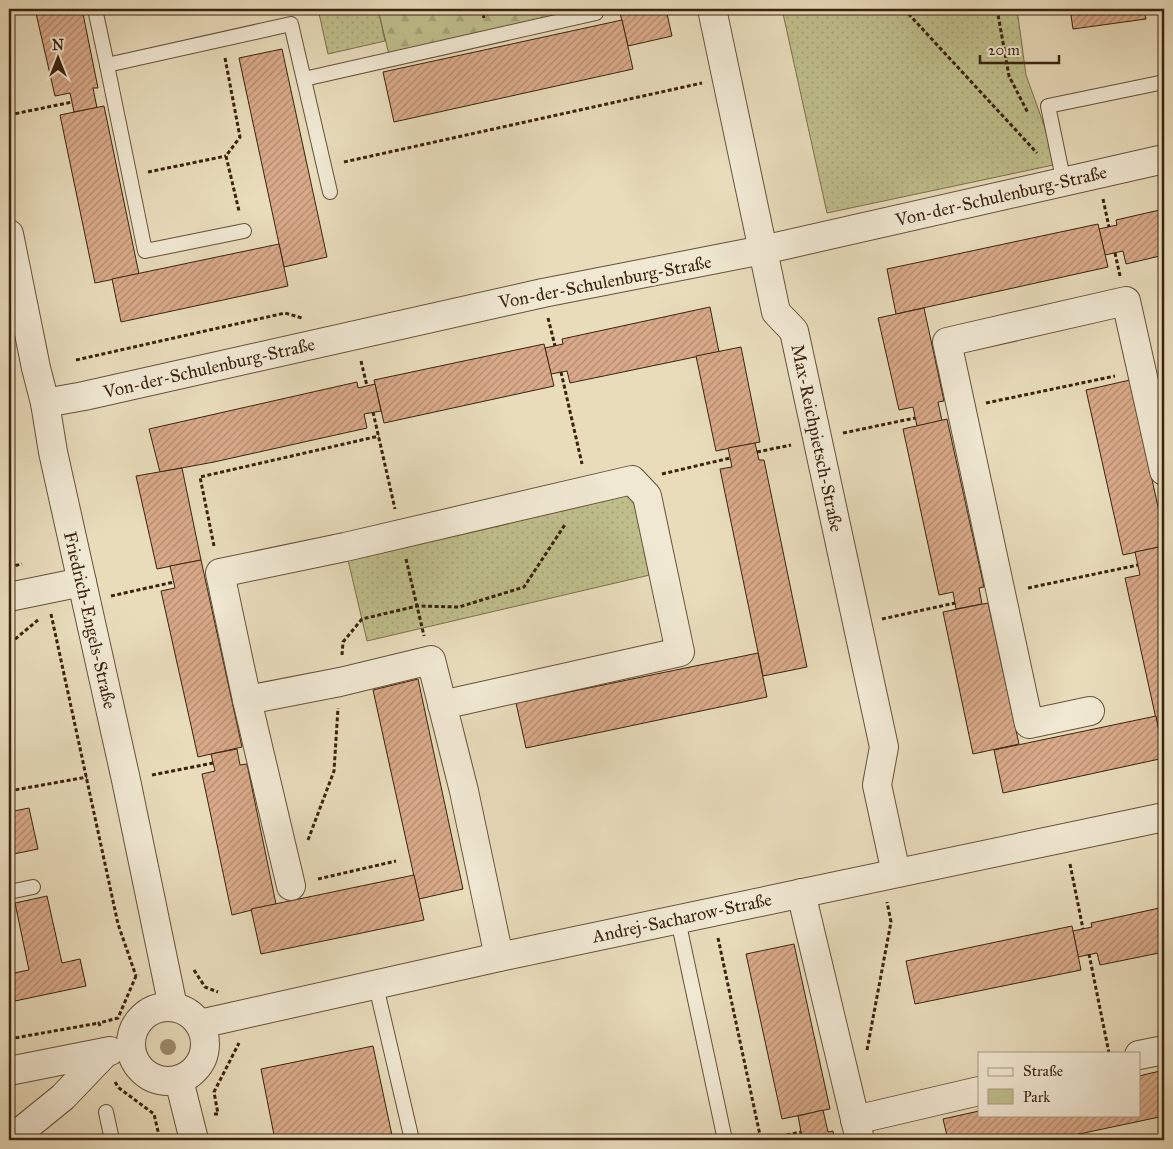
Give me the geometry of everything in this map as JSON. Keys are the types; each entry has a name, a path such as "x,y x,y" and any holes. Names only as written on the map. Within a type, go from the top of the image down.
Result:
{"street":[{"name":"Max-Reichpietsch-Straße","path":"712,9 776,312 794,332 884,747 877,785 896,873"},
{"name":"Von-der-Schulenburg-Straße","path":"45,403 84,396 543,293 763,250 1164,159"},
{"name":"Friedrich-Engels-Straße","path":"9,234 36,368 45,403 53,452 126,780 173,1007"},
{"path":"1090,711 1029,724 947,342 1126,301 1164,471"},
{"path":"291,886 247,700 220,573 345,547 632,480 647,496 680,652 442,705"},
{"path":"9,597 84,592"},
{"path":"247,700 340,682 430,660 464,792 500,957"},
{"name":"Andrej-Sacharow-Straße","path":"200,1024 801,892 1164,817"},
{"path":"801,892 857,1130 978,1091"},
{"path":"9,1070 118,1050 133,1058 147,1076 168,1082 180,1080 190,1075 198,1067 204,1057 206,1040 200,1024 193,1015 173,1007 151,1010 142,1017 132,1036 118,1050 63,1097 10,1138"},
{"path":"1140,1055 1164,1050"},
{"path":"180,1080 191,1129"}],"lane":[{"path":"95,9 145,251 244,231"},
{"path":"304,79 596,13"},
{"path":"107,65 291,24 330,192"},
{"path":"1064,182 1048,106 1164,82"},
{"path":"9,892 33,887"},
{"path":"678,920 725,1140"},
{"path":"376,986 412,1140"},
{"path":"106,1112 112,1140"}],"path":[{"path":"904,9 1064,182"},
{"path":"997,9 1008,76 1032,120"},
{"path":"129,176 226,156 240,137 222,40"},
{"path":"324,166 727,77"},
{"path":"9,115 72,102"},
{"path":"226,156 244,231"},
{"path":"962,408 1142,371"},
{"path":"9,410 9,416"},
{"path":"220,573 200,477 379,436"},
{"path":"632,480 730,458"},
{"path":"9,567 22,564"},
{"path":"1000,594 1138,564"},
{"path":"84,592 174,582"},
{"path":"857,624 955,603"},
{"path":"9,642 50,610 118,924 136,976 118,1018 9,1039"},
{"path":"9,791 87,777"},
{"path":"1064,838 1083,929"},
{"path":"713,912 761,1140 801,1132"},
{"path":"867,1054 891,922"},
{"path":"1089,954 1109,1052"},
{"path":"136,976 165,968 191,965 205,988 228,995 241,1039 214,1092 218,1114 191,1129 157,1126"},
{"path":"99,1023 118,1050 108,1071 119,1088 154,1114 160,1140"}],"green space":[{"path":"318,9 378,9 385,41 328,54"},
{"path":"378,9 552,9 564,20 390,59"},
{"path":"782,9 1017,9 1026,75 1058,164 827,213"},
{"path":"632,480 654,574 367,641 345,547"}],"building":[{"path":"35,9 82,9 98,88 93,88 97,108 74,112 70,93 55,96"},
{"path":"619,9 666,9 672,36 628,46"},
{"path":"1070,9 1144,9 1146,19 1073,29"},
{"path":"622,20 633,69 394,122 383,72"},
{"path":"282,49 327,257 284,267 239,58"},
{"path":"104,106 139,274 95,283 60,115"},
{"path":"1164,209 1164,255 1126,264 1123,251 1105,255 1099,229 1117,225 1116,220"},
{"path":"1098,224 1108,267 896,314 887,269"},
{"path":"279,244 288,286 121,322 112,279"},
{"path":"710,307 719,352 570,383 567,371 551,374 545,348 563,344 562,339"},
{"path":"924,308 944,401 938,402 942,421 917,426 913,407 899,410 878,318"},
{"path":"544,344 554,386 384,423 374,380"},
{"path":"741,347 760,442 716,451 696,356"},
{"path":"1130,380 1164,534 1164,546 1123,555 1086,390"},
{"path":"357,382 358,388 375,384 381,411 364,414 367,428 160,472 149,429"},
{"path":"947,419 984,587 979,588 982,604 956,609 953,592 939,595 903,429"},
{"path":"755,443 759,460 764,460 807,667 763,676 720,469 732,467 728,448"},
{"path":"182,468 201,560 157,569 136,476"},
{"path":"1159,547 1164,569 1164,736 1160,737 1125,578 1140,575 1135,552"},
{"path":"201,560 242,747 198,757 161,591 175,588 170,566"},
{"path":"988,603 1019,744 973,754 943,612"},
{"path":"758,653 767,697 526,748 516,703"},
{"path":"418,679 463,889 419,899 373,690"},
{"path":"1156,716 1164,758 1003,793 994,750"},
{"path":"237,749 240,765 247,764 276,904 232,915 202,774 215,771 211,754"},
{"path":"29,808 38,849 9,855 9,812"},
{"path":"414,875 424,920 261,954 251,909"},
{"path":"47,896 62,963 80,959 86,986 15,1001 9,974 29,970 15,903"},
{"path":"1164,907 1164,952 1100,965 1097,953 1078,957 1073,931 1092,927 1091,923"},
{"path":"1072,926 1081,970 915,1004 906,961"},
{"path":"794,944 830,1109 782,1119 746,954"},
{"path":"373,1046 393,1140 275,1140 261,1069"},
{"path":"1164,1070 1164,1116 1051,1140 948,1140 943,1119 978,1111 978,1116 1140,1116 1140,1076"},
{"path":"823,1110 828,1132 833,1131 835,1140 789,1140 802,1137 798,1116"}]}
